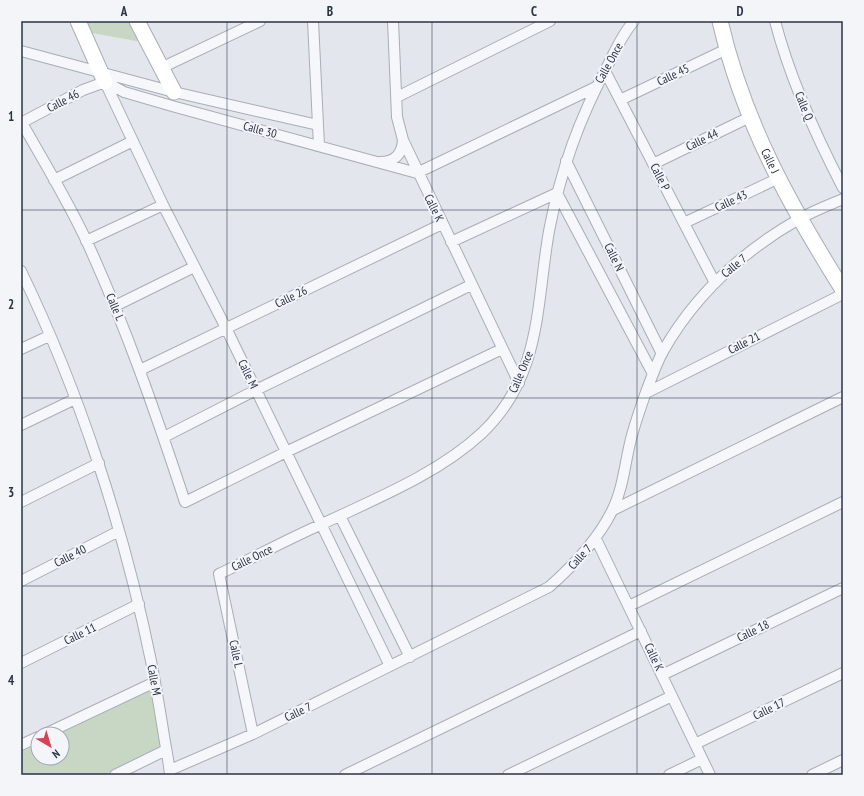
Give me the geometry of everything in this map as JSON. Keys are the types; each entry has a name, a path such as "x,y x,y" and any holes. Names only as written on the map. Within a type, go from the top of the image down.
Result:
{"street":[{"path":"78,21 104,77"},
{"path":"137,21 161,68 173,99"},
{"path":"161,68 246,24 260,21"},
{"path":"313,21 319,146"},
{"name":"Calle K","path":"393,21 397,117 403,140 417,173 519,383"},
{"path":"397,96 550,21"},
{"name":"Calle J","path":"720,21 727,49 761,145 800,219 843,290"},
{"name":"Calle Q","path":"775,21 782,48 819,141 843,188"},
{"name":"Calle Once","path":"219,574 340,516 436,467 459,452 484,432 507,403 519,383 529,357 538,324 548,241 557,193 572,142 596,87 631,22"},
{"name":"Calle 45","path":"620,100 727,49"},
{"path":"21,51 173,99 318,125"},
{"name":"Calle P","path":"605,71 715,283"},
{"name":"Calle 30","path":"104,77 124,92 173,99 319,146 417,173"},
{"name":"Calle 46","path":"21,123 104,77"},
{"name":"Calle M","path":"104,77 163,205 226,328 390,666"},
{"path":"417,173 596,87"},
{"name":"Calle 44","path":"653,164 750,117"},
{"name":"Calle L","path":"21,123 54,180 86,241 115,306 164,437 185,502 286,452"},
{"path":"377,162 386,162 396,158 400,153 403,140"},
{"path":"54,180 133,141"},
{"name":"Calle N","path":"566,161 662,354"},
{"name":"Calle 43","path":"684,223 779,178"},
{"path":"451,242 557,193"},
{"name":"Calle N","path":"557,193 654,374"},
{"name":"Calle 7","path":"170,772 410,657 549,587 573,566 596,539 613,510 623,479 632,435 646,392 662,354 693,309 721,276 757,247 800,219 843,199"},
{"path":"86,241 163,205"},
{"name":"Calle 26","path":"140,370 442,224"},
{"path":"115,306 194,267"},
{"name":"Calle M","path":"21,272 75,399 98,463 119,531 139,604 155,682 170,772"},
{"path":"164,437 256,390 471,285"},
{"name":"Calle 21","path":"646,392 843,294"},
{"path":"21,349 49,336"},
{"path":"286,452 502,349"},
{"path":"613,510 843,397"},
{"path":"21,424 75,399"},
{"path":"21,502 98,463"},
{"path":"629,606 843,502"},
{"path":"340,516 410,657"},
{"name":"Calle 40","path":"21,581 119,531"},
{"name":"Calle K","path":"596,539 642,631 710,775"},
{"name":"Calle L","path":"219,574 252,734"},
{"name":"Calle 18","path":"662,675 843,588"},
{"name":"Calle 11","path":"21,663 139,604"},
{"path":"345,775 642,631"},
{"name":"Calle 17","path":"695,744 843,673"},
{"path":"62,726 155,682"},
{"path":"508,775 672,696"},
{"path":"115,775 166,750"},
{"path":"669,775 702,759"},
{"path":"812,775 843,760"}],"green space":[{"path":"87,21 131,21 142,42 92,33"},
{"path":"152,690 162,747 104,775 21,775 21,752 30,748 30,766 70,766 70,729"}]}
